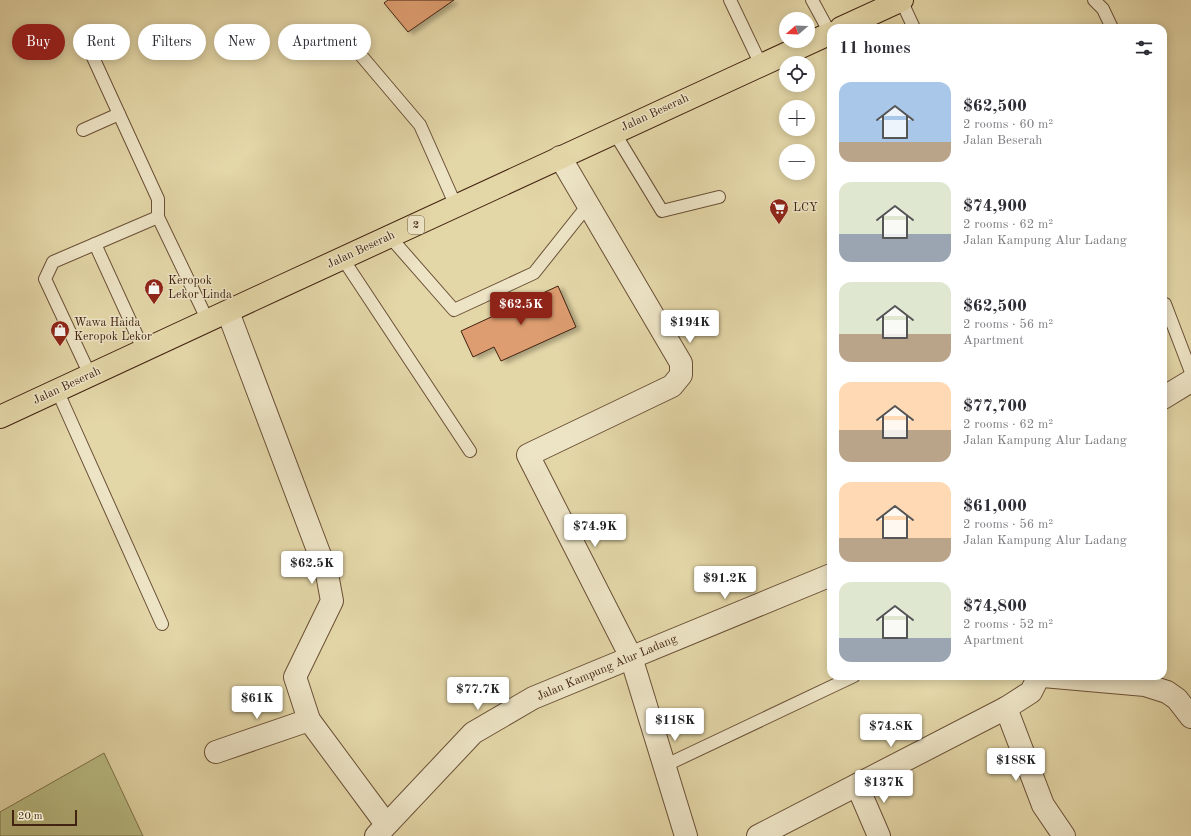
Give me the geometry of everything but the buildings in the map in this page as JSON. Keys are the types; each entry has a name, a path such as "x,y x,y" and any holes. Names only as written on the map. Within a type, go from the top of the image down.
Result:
{"highway":[{"name":"Jalan Beserah","path":"850,24 902,0"},
{"name":"Jalan Beserah","path":"1,415 228,312 827,35"}],"street":[{"path":"560,157 681,363 681,376 672,386 528,455 631,657 686,836"},
{"path":"228,312 327,574 332,601 295,677 309,720 381,830"},
{"path":"1167,396 1191,381"},
{"name":"Jalan Kampung Alur Ladang","path":"381,830 473,733 533,698 827,576"},
{"path":"758,836 1006,708 1031,692 1038,680"},
{"path":"1088,680 1145,685 1167,692 1177,699 1191,717"},
{"path":"1006,708 1043,805 1064,836"},
{"path":"216,752 309,720"},
{"path":"857,785 879,836"}],"lane":[{"path":"730,0 761,64"},
{"path":"812,0 828,24"},
{"path":"902,0 912,24"},
{"path":"1094,0 1103,9 1110,24"},
{"path":"94,60 158,199 158,217 208,321"},
{"path":"365,60 420,125 456,206"},
{"path":"83,130 118,114"},
{"path":"614,132 662,211 719,197"},
{"path":"390,237 454,310 534,272 588,204"},
{"path":"90,375 45,279 53,262 158,217"},
{"path":"95,244 144,350"},
{"path":"343,259 470,451"},
{"path":"1167,309 1191,372"},
{"path":"57,390 162,624"},
{"path":"664,766 846,680"}],"green space":[{"path":"104,753 143,836 0,836 0,812"}],"place":[{"name":"LCY","path":"779,225"},
{"name":"Keropok Lekor Linda","path":"154,305"},
{"name":"Wawa Haida Keropok Lekor","path":"60,347"}]}
